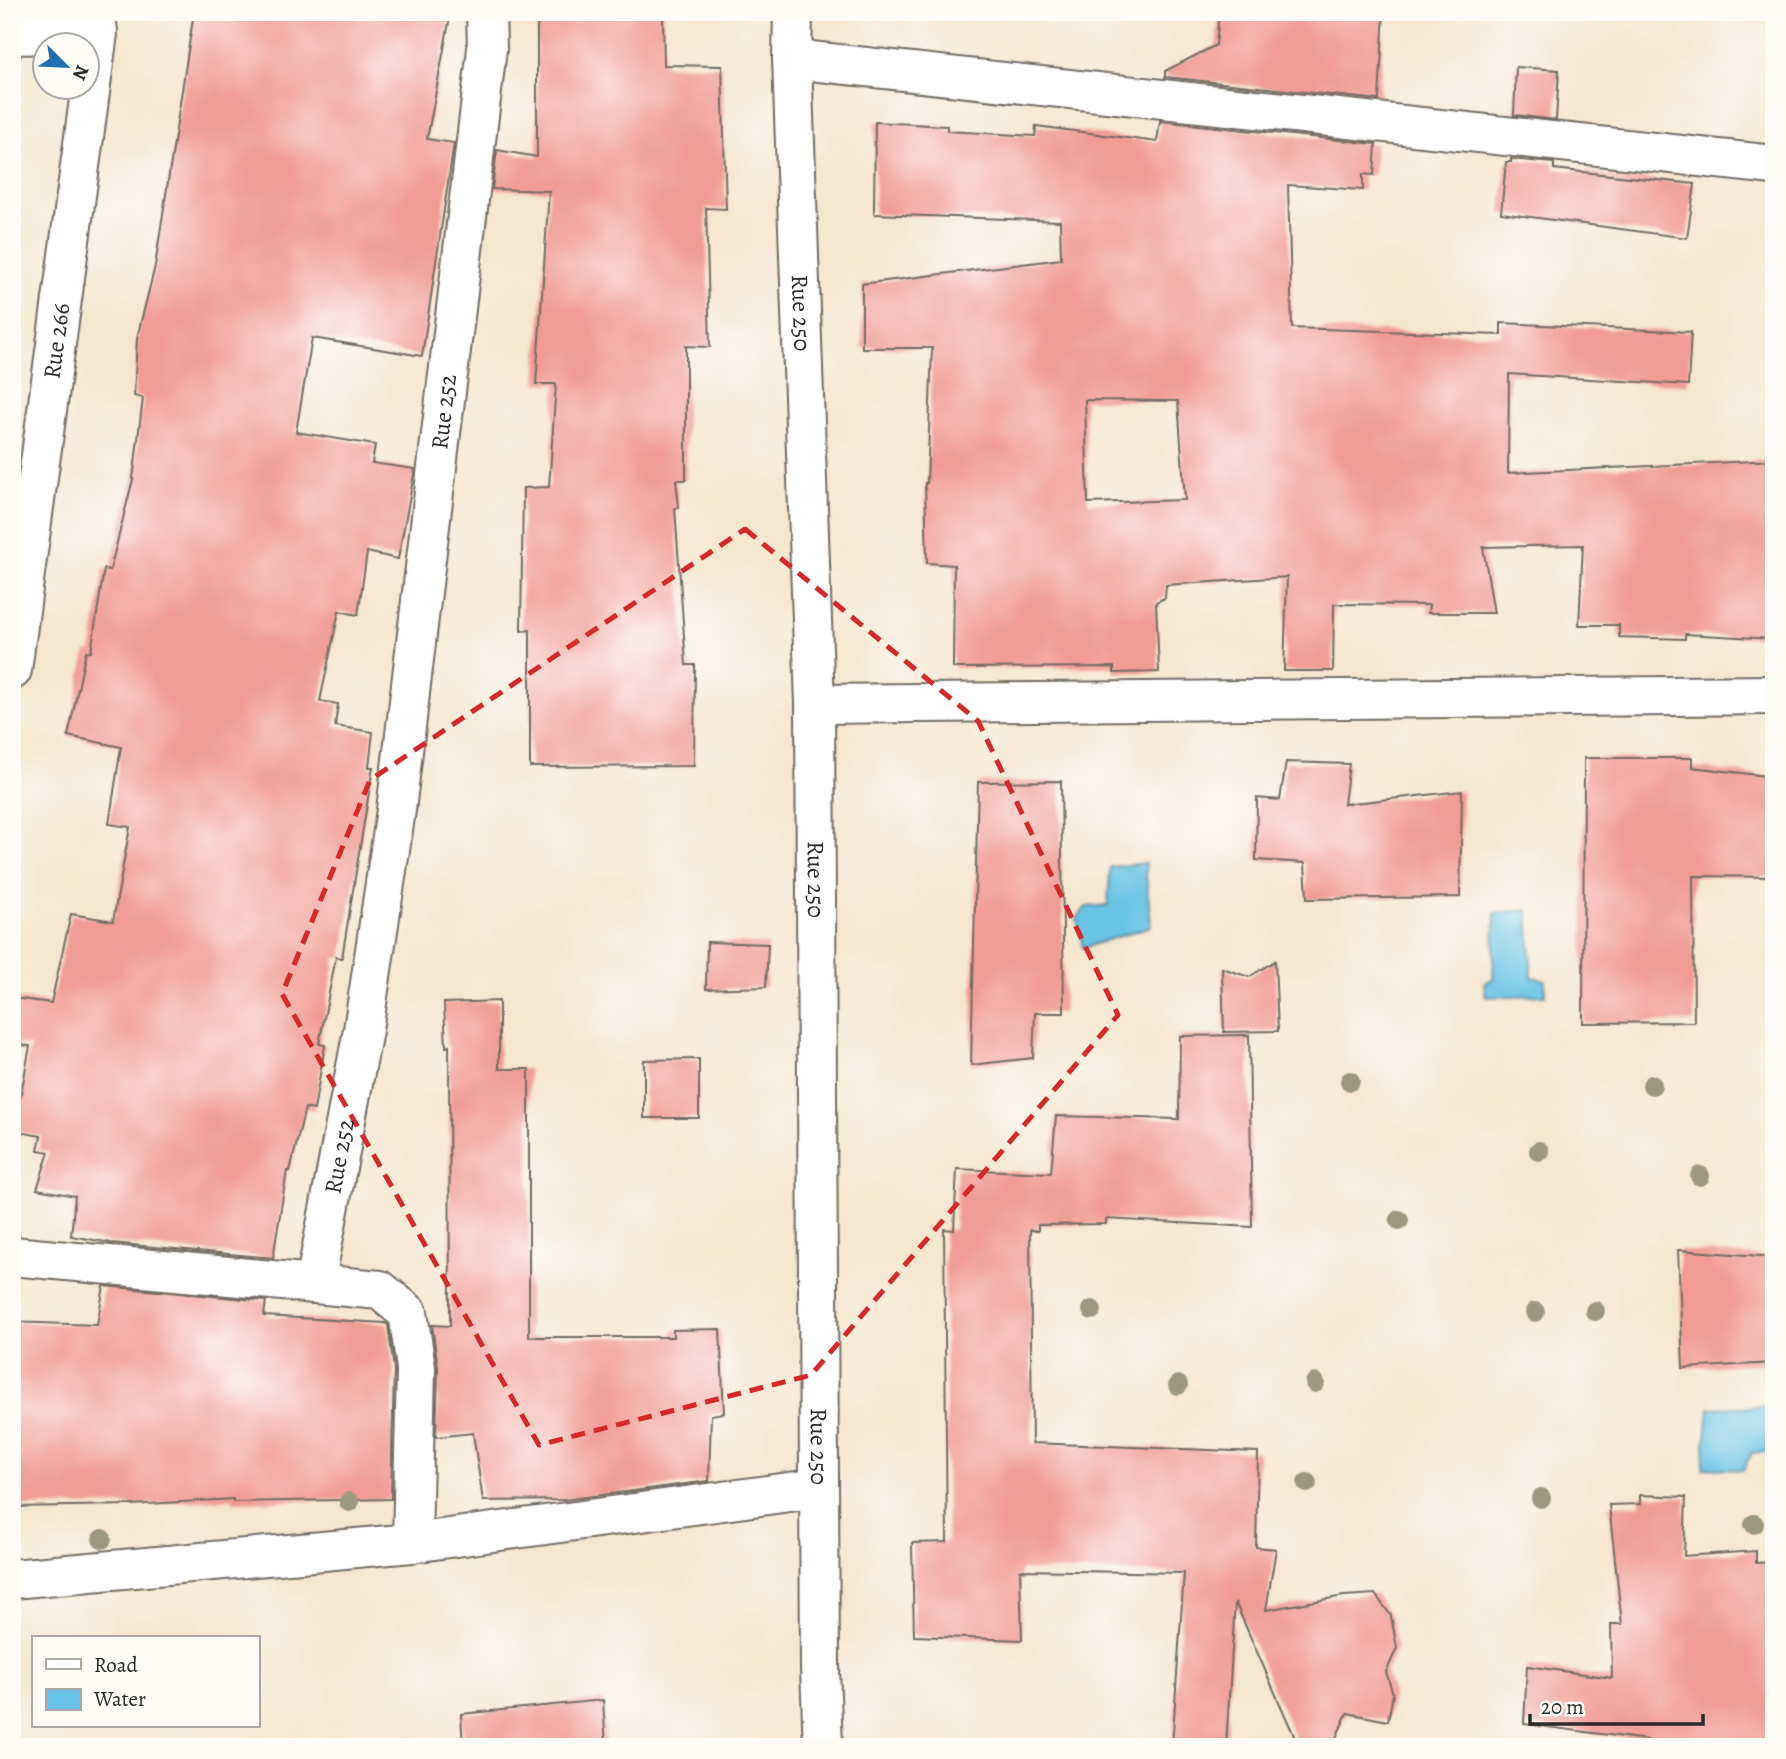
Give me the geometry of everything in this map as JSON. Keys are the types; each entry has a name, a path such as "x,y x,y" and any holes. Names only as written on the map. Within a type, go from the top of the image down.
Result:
{"street":[{"name":"Rue 252","path":"315,1284 363,1030 396,810 487,49 486,12"},
{"name":"Rue 250","path":"793,12 792,60 815,704 820,1669 823,1747"},
{"path":"12,35 97,23"},
{"name":"Rue 266","path":"12,670 97,23"},
{"path":"792,60 1774,165"},
{"path":"815,704 1774,695"},
{"path":"12,1256 380,1290 408,1313 416,1368 412,1543"},
{"path":"12,1579 412,1543 819,1488"}],"highlighted area":[{"path":"745,529 978,721 1118,1015 811,1375 539,1445 282,994 370,780"}],"water":[{"path":"1145,863 1151,926 1083,948 1077,919 1086,907 1108,905 1110,867"},
{"path":"1528,910 1532,977 1545,980 1545,995 1486,997 1484,983 1493,979 1495,913"},
{"path":"1774,1406 1774,1452 1752,1453 1743,1470 1703,1468 1709,1408"}],"building":[{"path":"194,12 451,12 427,139 454,143 422,356 312,338 296,432 375,445 372,463 415,469 398,559 367,552 358,615 339,611 320,701 338,704 335,726 373,732 369,767 373,767 342,958 336,957 319,1044 325,1045 314,1110 305,1108 290,1171 287,1171 273,1258 111,1243 71,1236 75,1196 37,1189 49,1152 38,1150 41,1136 14,1131 30,1046 12,1044 12,998 51,1003 71,914 113,921 130,827 109,824 121,747 68,736 86,651 91,652 104,569 110,570 133,479 143,398 134,396 137,338 155,266"},
{"path":"537,12 663,12 664,65 722,66 726,209 706,208 710,347 686,346 686,480 676,480 679,508 675,508 686,665 695,665 694,766 530,767 530,630 521,631 523,488 549,487 556,384 536,384 549,191 492,189 497,150 537,157"},
{"path":"1219,12 1384,12 1379,100 1165,77 1165,71 1216,45"},
{"path":"1516,67 1559,70 1556,120 1514,115"},
{"path":"1160,121 1376,144 1374,175 1363,174 1363,190 1288,185 1292,328 1501,335 1501,323 1691,332 1688,385 1509,374 1508,473 1774,460 1774,639 1685,634 1685,639 1619,637 1619,625 1579,625 1583,545 1483,547 1494,613 1428,613 1429,605 1334,604 1333,671 1284,671 1287,577 1166,585 1165,598 1156,602 1159,672 1114,673 1114,667 953,668 954,565 927,563 925,483 932,348 862,348 862,284 1061,259 1060,221 874,214 875,122 947,126 947,131 1035,136 1036,126 1157,142","holes":["1085,400 1178,401 1185,500 1088,503"]},
{"path":"1511,159 1554,163 1554,169 1695,184 1687,238 1501,213 1506,162 1511,162"},
{"path":"1584,758 1692,758 1692,767 1774,777 1774,877 1693,876 1694,1022 1583,1023"},
{"path":"1286,762 1349,764 1344,804 1462,791 1460,897 1307,899 1305,863 1256,860 1257,798 1280,800"},
{"path":"1061,781 1064,1013 1035,1013 1033,1058 971,1065 978,782"},
{"path":"707,942 768,944 766,987 706,989"},
{"path":"1275,961 1278,1031 1224,1032 1222,968 1249,977"},
{"path":"499,1001 499,1069 529,1069 529,1337 673,1337 673,1330 720,1329 724,1413 711,1415 709,1481 564,1500 483,1501 473,1433 436,1437 438,1368 432,1325 450,1326 449,1046 446,1047 444,1003"},
{"path":"1249,1035 1252,1227 1106,1219 1106,1224 1038,1225 1038,1231 1030,1230 1032,1443 1258,1452 1256,1547 1276,1549 1266,1610 1344,1596 1375,1594 1391,1616 1397,1648 1386,1672 1393,1694 1388,1721 1347,1713 1332,1747 1299,1747 1235,1602 1226,1747 1172,1747 1184,1573 1020,1570 1022,1640 914,1636 912,1543 947,1542 944,1229 954,1230 957,1169 1051,1173 1056,1116 1179,1119 1180,1036"},
{"path":"699,1059 699,1118 644,1118 644,1060"},
{"path":"1678,1250 1774,1257 1774,1363 1683,1368"},
{"path":"104,1286 266,1301 264,1316 388,1325 394,1369 391,1499 233,1502 233,1499 130,1505 12,1507 12,1322 97,1325"},
{"path":"1640,1495 1686,1497 1684,1556 1756,1551 1756,1563 1774,1562 1774,1747 1647,1747 1647,1740 1524,1724 1527,1666 1612,1678 1611,1624 1622,1624 1609,1505 1640,1504"},
{"path":"603,1700 606,1747 463,1747 461,1714"}]}
